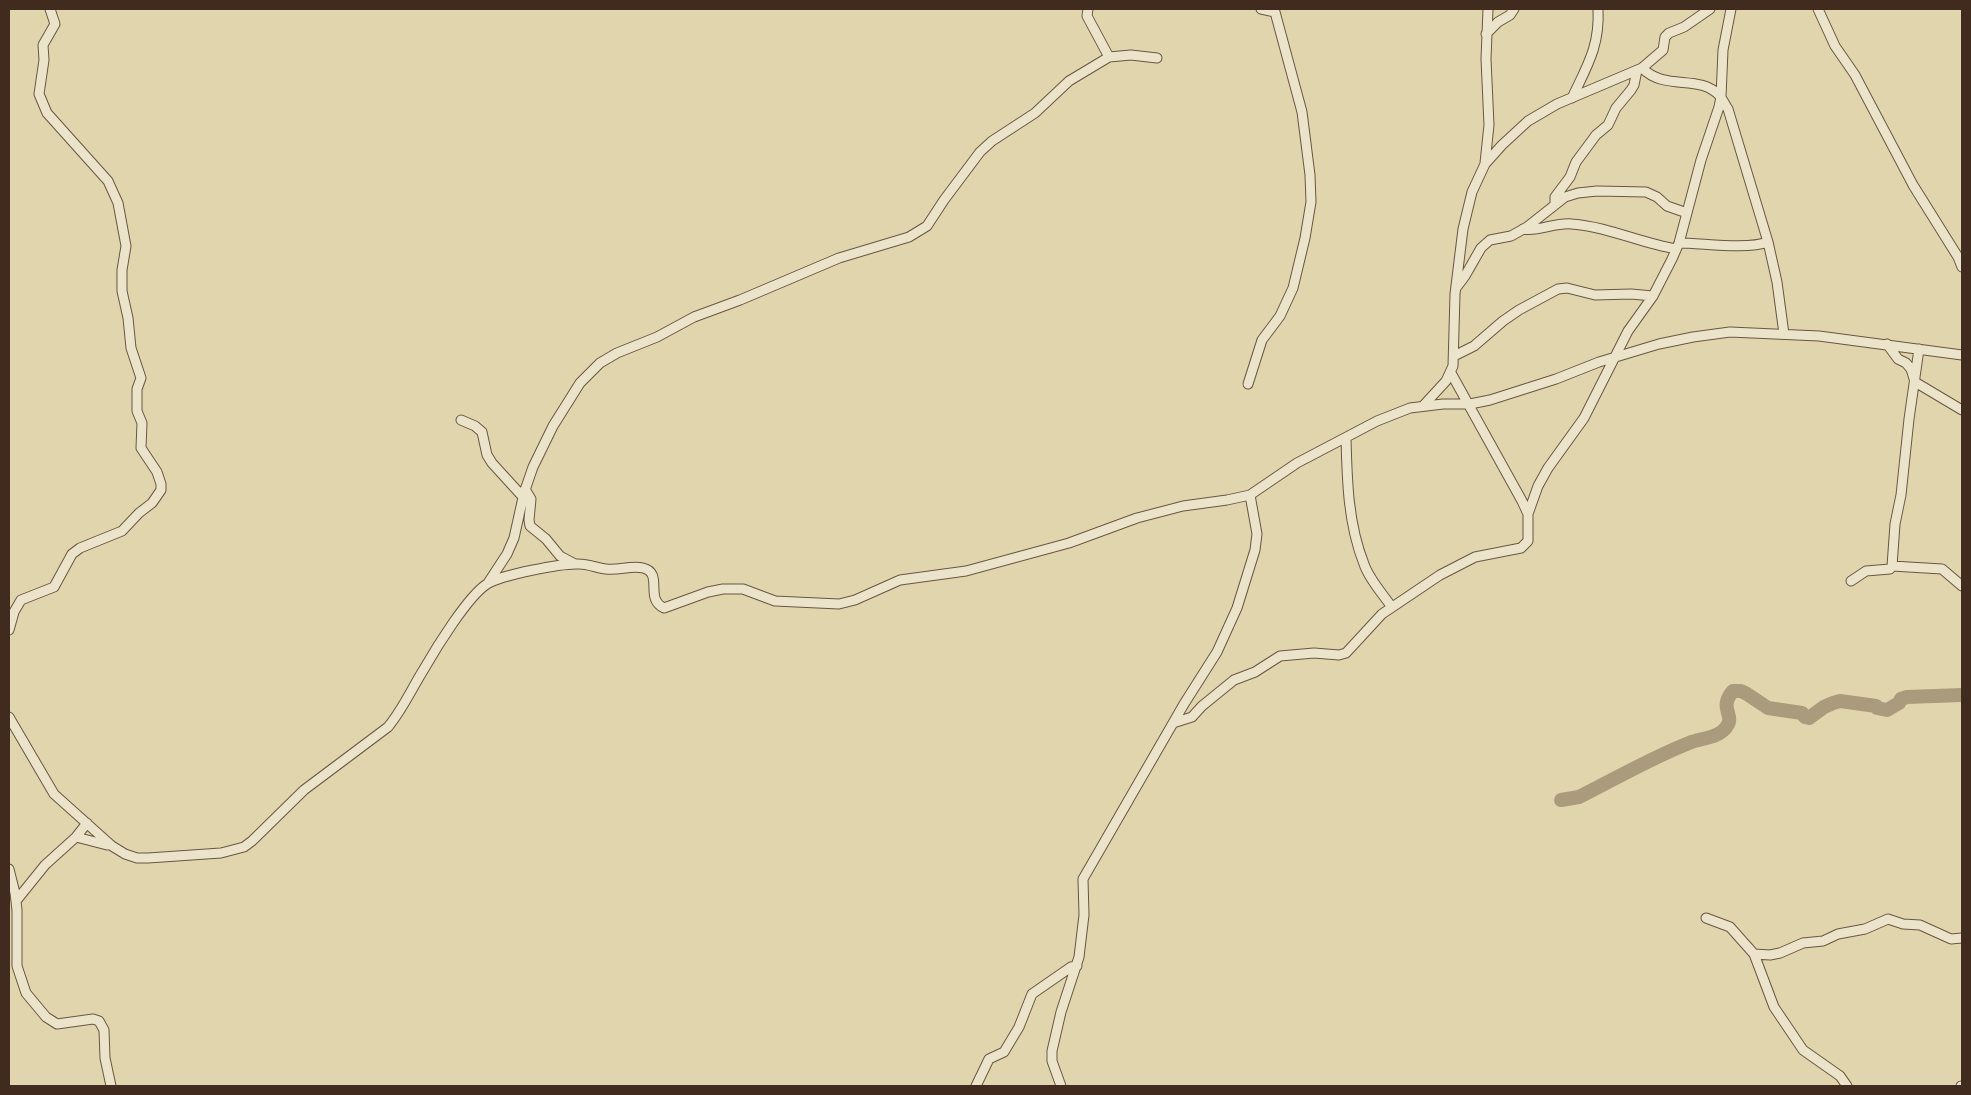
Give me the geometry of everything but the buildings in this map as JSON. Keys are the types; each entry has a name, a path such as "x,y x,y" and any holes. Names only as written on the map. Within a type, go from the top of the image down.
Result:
{"street":[{"path":"9,603 54,587 72,554 80,548 122,531 152,503 161,490 157,472 141,448 142,423 136,411 137,389 141,378 131,348 128,318 122,292 122,270 126,246 118,203 108,181 47,113 39,94 44,60 43,45 55,24 50,9"},
{"path":"1088,9 1087,16 1109,57"},
{"path":"1248,384 1262,340 1280,316 1293,288 1305,238 1311,202 1310,175 1298,94 1275,12 1261,9"},
{"path":"1485,164 1489,125 1486,34 1488,9"},
{"path":"1486,34 1498,22 1510,15 1514,9"},
{"path":"1572,98 1593,55 1598,9"},
{"path":"1423,406 1451,373 1454,356 1455,288 1467,207 1475,184 1485,164 1528,121 1572,98 1640,69 1663,50 1665,38 1669,33 1684,27 1700,12 1710,9"},
{"path":"1173,723 1192,717 1202,706 1234,680 1255,672 1280,656 1314,653 1339,655 1346,653 1391,606 1440,576 1475,556 1511,551 1524,546 1528,540 1528,514 1538,486 1548,468 1584,418 1628,331 1653,296 1667,271 1677,246 1721,97 1723,50 1732,9"},
{"path":"1818,9 1836,46 1860,84 1913,185 1958,257 1962,267"},
{"path":"76,836 112,846 137,858 166,858 232,851 244,847 304,790 388,727 398,716 423,669 475,595 488,584 507,554 514,538 524,493 534,467 564,407 589,373 600,363 694,317 740,300 839,258 902,240 919,232 927,226 944,200 985,147 1035,113 1069,81 1109,57 1132,55 1157,58"},
{"path":"1640,69 1659,80 1700,84 1710,88 1721,97 1731,117 1768,242 1784,334"},
{"path":"1555,204 1556,197 1570,178 1576,162 1596,135 1608,125 1616,108 1631,90 1640,69"},
{"path":"1455,288 1465,276 1481,248 1490,240 1511,236 1541,218 1565,197 1578,193 1605,190 1634,191 1651,194 1667,206 1686,212"},
{"path":"1523,229 1534,230 1561,224 1591,226 1613,230 1643,242 1677,246 1747,246 1768,242"},
{"path":"1454,356 1474,346 1511,316 1558,289 1567,288 1595,296 1606,294 1653,296"},
{"path":"488,584 552,566 575,564 608,569 642,568 647,570 654,579 654,597 657,603 664,608 708,592 723,589 743,589 775,601 839,604 854,600 900,580 966,572 1069,544 1137,518 1183,506 1250,495 1297,463 1396,413 1423,406 1470,404 1505,396 1617,356 1659,344 1713,333 1784,334 1836,337 1962,355"},
{"path":"1887,344 1898,359 1906,363 1915,382 1962,410"},
{"path":"1892,566 1895,524 1901,494 1919,350"},
{"path":"1451,373 1470,404 1481,429 1528,514"},
{"path":"461,420 475,426 482,432 487,455 492,463 531,499 530,526 546,539 560,556 575,564"},
{"path":"1346,438 1350,512 1358,546 1364,565 1391,606"},
{"path":"1061,1086 1052,1061 1052,1051 1060,1012 1077,966 1084,915 1083,879 1173,723 1217,652 1237,608 1255,550 1257,534 1250,495"},
{"path":"1851,581 1866,572 1890,569 1892,566 1942,569 1962,586"},
{"path":"9,630 14,612 21,600"},
{"path":"9,717 54,794 112,846"},
{"path":"16,901 45,865 87,823"},
{"path":"9,869 16,901 17,966 26,993 46,1017 58,1024 93,1019 99,1021 104,1030 105,1058 111,1086"},
{"path":"1706,918 1730,926 1754,954 1774,1007 1803,1050 1835,1072 1847,1086"},
{"path":"1754,954 1770,955 1780,953 1803,943 1823,941 1838,934 1865,929 1888,919 1903,924 1920,925 1951,939 1962,938"},
{"path":"976,1086 989,1060 1004,1052 1019,1028 1032,994 1038,988 1071,967 1077,966"}],"waterway":[{"path":"1561,800 1579,797 1661,755 1720,733 1729,722 1727,702 1733,691 1741,691 1768,708 1802,713 1805,717 1809,718 1824,707 1840,701 1876,706 1877,708 1887,710 1899,703 1901,699 1907,697 1962,695"}]}
